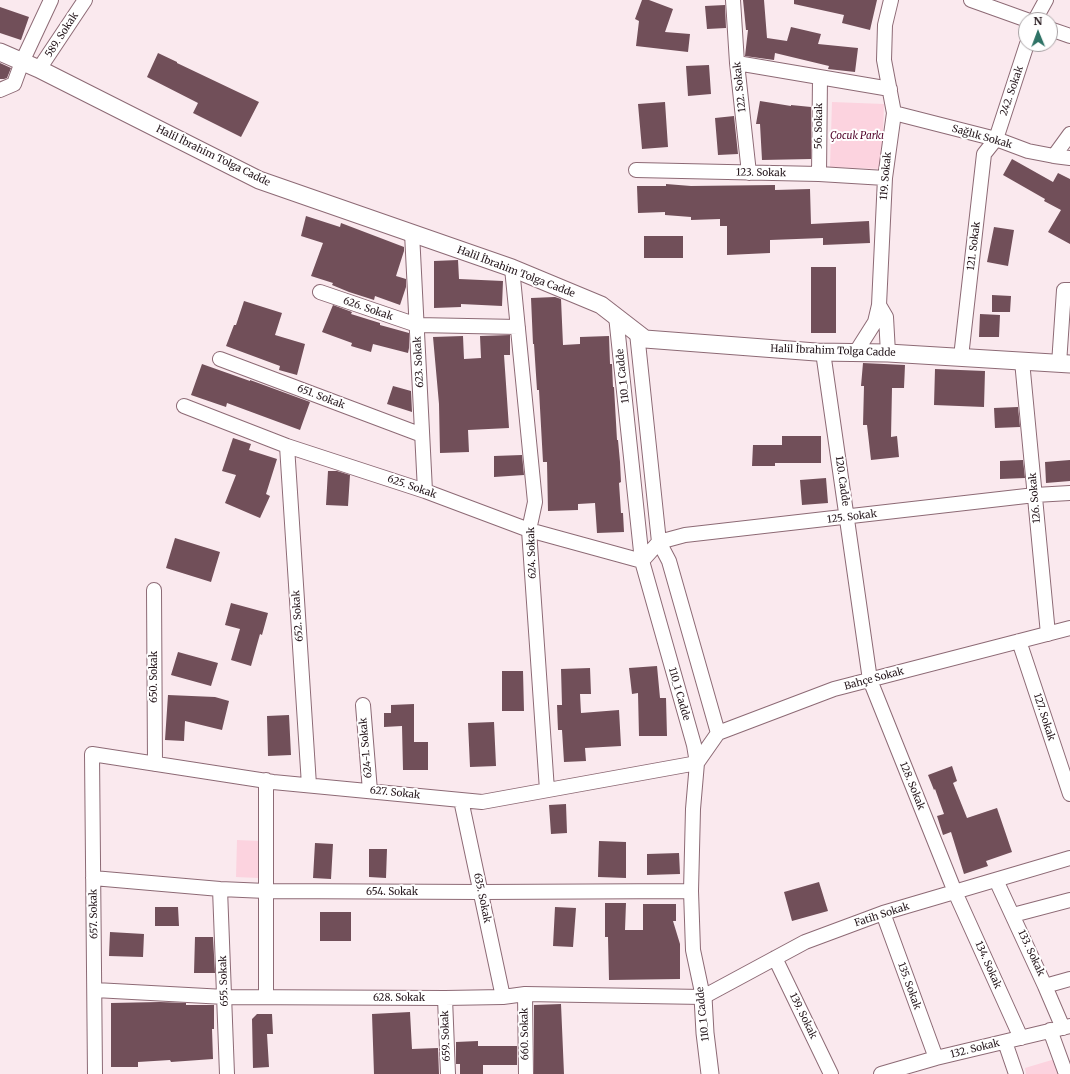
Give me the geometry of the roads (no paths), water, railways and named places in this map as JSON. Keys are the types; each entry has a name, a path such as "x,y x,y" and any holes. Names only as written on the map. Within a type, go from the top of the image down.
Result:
{"street":[{"path":"0,90 14,84 22,62 51,0"},
{"name":"589. Sokak","path":"39,69 85,0"},
{"name":"122. Sokak","path":"732,0 749,173"},
{"name":"119. Sokak","path":"879,305 885,178 894,113 884,60 885,25 891,0"},
{"path":"971,0 1018,17"},
{"path":"1039,12 1046,0"},
{"path":"1058,31 1070,36"},
{"name":"Halil İbrahim Tolga Cadde","path":"0,52 39,69 259,180 512,268 601,305 645,339 823,352 888,353 1067,364"},
{"name":"242. Sokak","path":"996,139 1025,52"},
{"path":"737,62 820,78 890,89"},
{"name":"56. Sokak","path":"818,174 820,78"},
{"name":"Sağlık Sokak","path":"894,113 996,139 1028,151 1070,158"},
{"path":"1054,156 1070,134"},
{"name":"121. Sokak","path":"961,357 984,154 996,139"},
{"name":"123. Sokak","path":"636,170 818,174 885,178"},
{"name":"623. Sokak","path":"412,233 425,491"},
{"name":"624. Sokak","path":"512,268 535,502 530,530 547,790"},
{"path":"1067,364 1064,290 1070,290"},
{"name":"626. Sokak","path":"320,292 417,325 518,327"},
{"path":"856,352 875,322 879,305"},
{"path":"879,305 886,317 888,353"},
{"name":"110_1 Cadde","path":"616,316 642,561 694,745 697,764 693,809 691,891 693,950 703,997 705,1033 710,1074"},
{"name":"110_1 Cadde","path":"637,333 659,542 669,561 718,733"},
{"name":"120. Cadde","path":"823,352 870,680"},
{"name":"651. Sokak","path":"220,359 422,435"},
{"name":"126. Sokak","path":"1022,361 1048,634"},
{"name":"625. Sokak","path":"184,406 287,446 425,491 530,530 642,561"},
{"name":"652. Sokak","path":"287,446 309,785"},
{"name":"125. Sokak","path":"659,542 685,535 1035,495 1070,493"},
{"path":"642,561 659,542"},
{"name":"650. Sokak","path":"154,590 155,764"},
{"name":"Bahçe Sokak","path":"718,733 834,689 1070,628"},
{"name":"127. Sokak","path":"1019,641 1070,794"},
{"name":"128. Sokak","path":"870,680 955,892"},
{"name":"624-1. Sokak","path":"363,705 370,791"},
{"path":"697,764 718,733"},
{"name":"627. Sokak","path":"92,754 266,780 482,802 697,764"},
{"name":"657. Sokak","path":"92,754 95,1074"},
{"path":"266,780 266,998"},
{"name":"635. Sokak","path":"461,800 503,997"},
{"name":"Fatih Sokak","path":"703,997 805,942 883,913 1070,858"},
{"name":"654. Sokak","path":"93,878 220,889 266,891 691,891"},
{"name":"133. Sokak","path":"996,880 1046,986 1061,1028 1066,1074"},
{"name":"655. Sokak","path":"220,889 227,1074"},
{"name":"134. Sokak","path":"955,892 1020,1038"},
{"path":"1013,915 1070,900"},
{"name":"135. Sokak","path":"883,913 936,1058"},
{"name":"139. Sokak","path":"775,958 831,1074"},
{"path":"1046,986 1070,979"},
{"name":"628. Sokak","path":"95,990 266,998 445,998 503,997 525,994 703,997"},
{"name":"660. Sokak","path":"525,994 526,1074"},
{"name":"659. Sokak","path":"445,998 448,1074"},
{"name":"132. Sokak","path":"881,1074 936,1058 1061,1028"},
{"path":"1005,1042 1016,1074"}],"park label":[{"name":"Çocuk Parkı","path":"857,136"}]}
